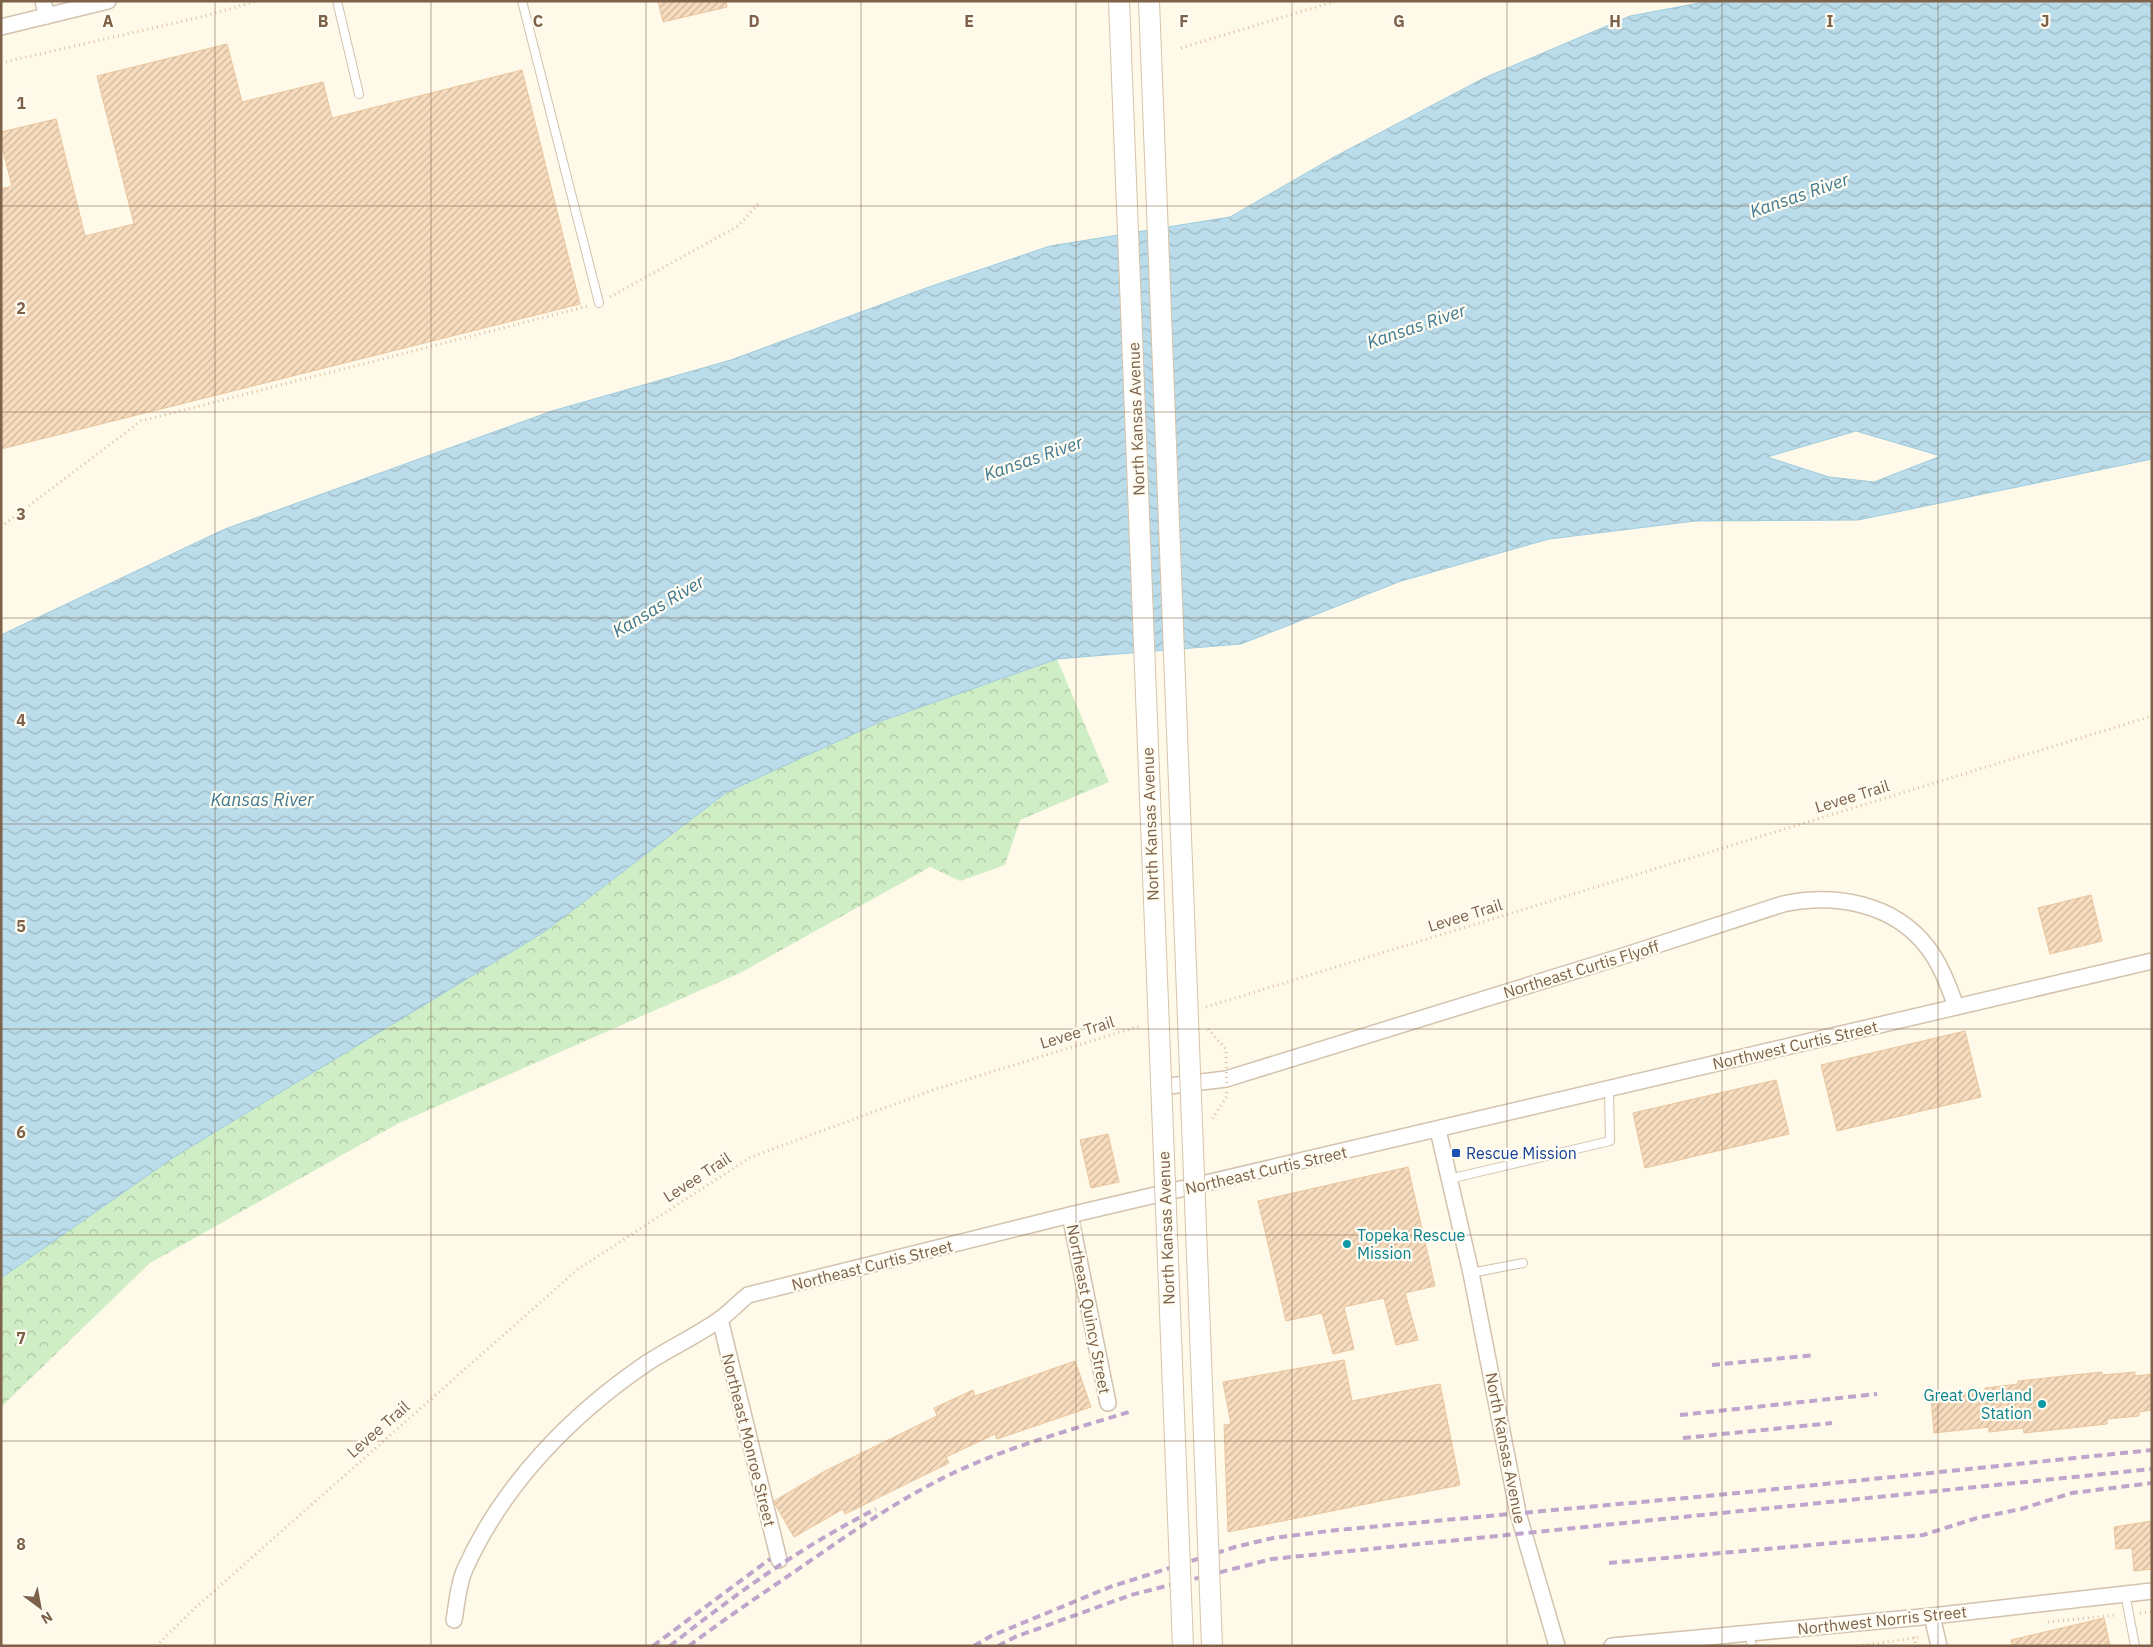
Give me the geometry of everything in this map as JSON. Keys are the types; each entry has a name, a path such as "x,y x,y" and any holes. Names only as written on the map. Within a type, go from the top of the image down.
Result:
{"main road":[{"name":"North Kansas Avenue","path":"1119,1 1183,1646"},
{"name":"North Kansas Avenue","path":"1149,1 1212,1646"}],"street":[{"path":"43,1 46,16"},
{"path":"1,27 108,1"},
{"name":"Northeast Curtis Flyoff","path":"1161,1087 1226,1079 1620,957 1783,904 1800,901 1841,900 1862,904 1902,923 1931,952 1939,964 1956,1007"},
{"name":"Northwest Curtis Street","path":"1438,1130 2152,960"},
{"name":"North Kansas Avenue","path":"1438,1130 1471,1273 1518,1513 1557,1646"},
{"name":"Northeast Curtis Street","path":"454,1620 464,1570 488,1526 540,1456 572,1423 608,1391 649,1362 720,1319 748,1295 1070,1216 1438,1130"},
{"name":"Northeast Quincy Street","path":"1070,1216 1108,1403"},
{"name":"Northeast Monroe Street","path":"720,1319 778,1560"},
{"name":"Northwest Norris Street","path":"1612,1646 1751,1639 2125,1592 2152,1591"},
{"path":"1932,1616 1938,1640"}],"lane":[{"path":"337,1 360,94"},
{"path":"522,1 599,303"},
{"path":"1449,1179 1610,1140 1608,1090"},
{"path":"1471,1273 1523,1263"},
{"path":"2125,1592 2135,1646"}],"path":[{"path":"1,63 204,16 257,1"},
{"path":"1181,48 1336,1"},
{"path":"1,527 140,421 599,303 738,226 758,204"},
{"name":"Levee Trail","path":"1197,1009 2152,716"},
{"name":"Levee Trail","path":"156,1646 203,1600 578,1269 751,1157 933,1090 1142,1025"},
{"path":"2044,1622 2152,1612"},
{"path":"1858,1646 1938,1640"}],"green space":[{"path":"1057,659 1109,782 1020,820 1005,865 960,881 930,867 742,972 399,1123 150,1263 1,1407 1,1278 174,1157 544,932 727,792 884,720"}],"water":[{"name":"Kansas River","path":"1710,1 2152,1 2152,459 1858,520 1695,521 1549,539 1401,581 1241,644 1057,659 884,720 727,792 544,932 174,1157 1,1278 1,635 225,529 552,411 731,360 926,288 1050,246 1230,217 1334,157 1484,78 1630,16","holes":["1856,431 1941,456 1874,482 1829,477 1767,457"]}],"building":[{"path":"658,1 726,1 727,7 663,22"},
{"path":"227,44 242,102 323,82 332,118 522,70 580,304 1,449 1,189 12,186 1,143 1,132 56,119 85,236 134,224 97,76"},
{"path":"2091,895 2102,941 2050,954 2038,908"},
{"path":"1965,1031 1981,1097 1837,1131 1821,1065"},
{"path":"1776,1080 1789,1134 1645,1168 1633,1113"},
{"path":"1108,1134 1119,1182 1091,1188 1080,1140"},
{"name":"Topeka Rescue Mission","path":"1408,1167 1435,1286 1405,1293 1418,1340 1396,1345 1384,1298 1344,1307 1354,1349 1333,1354 1322,1313 1286,1321 1258,1201"},
{"path":"1344,1360 1352,1401 1440,1384 1460,1485 1228,1532 1224,1425 1231,1424 1223,1382"},
{"path":"1075,1361 1091,1407 997,1439 995,1434 946,1457 949,1463 845,1514 843,1509 794,1537 775,1504 774,1501 825,1471 937,1416 934,1408 973,1390 975,1396"},
{"name":"Great Overland Station","path":"2102,1372 2102,1375 2135,1372 2135,1376 2152,1374 2152,1410 2139,1412 2139,1416 2107,1419 2107,1424 2024,1433 2023,1428 1989,1432 1989,1427 1934,1433 1931,1397 1985,1391 1985,1388 2018,1384 2018,1381"},
{"path":"2152,1521 2152,1569 2134,1571 2132,1548 2116,1549 2114,1527"},
{"path":"2104,1618 2110,1646 2012,1646 2011,1640"}],"railway":[{"path":"1712,1365 1815,1355"},
{"path":"1680,1415 1877,1394"},
{"path":"689,1646 851,1533 929,1485 971,1465 1016,1447 1132,1411"},
{"path":"1683,1438 1832,1423"},
{"path":"974,1646 991,1636 1110,1587 1235,1547 1273,1538 1337,1530 1728,1494 2152,1450"},
{"path":"998,1646 1015,1637 1131,1595 1272,1559 2152,1469"},
{"path":"1609,1563 1923,1535 1977,1518 2021,1509 2072,1493 2152,1483"},
{"path":"670,1646 769,1572 849,1523 876,1509"},
{"path":"653,1646 770,1559"}],"place":[{"name":"Rescue Mission","path":"1456,1153"},
{"name":"Topeka Rescue Mission","path":"1347,1244"},
{"name":"Great Overland Station","path":"2042,1404"}]}
